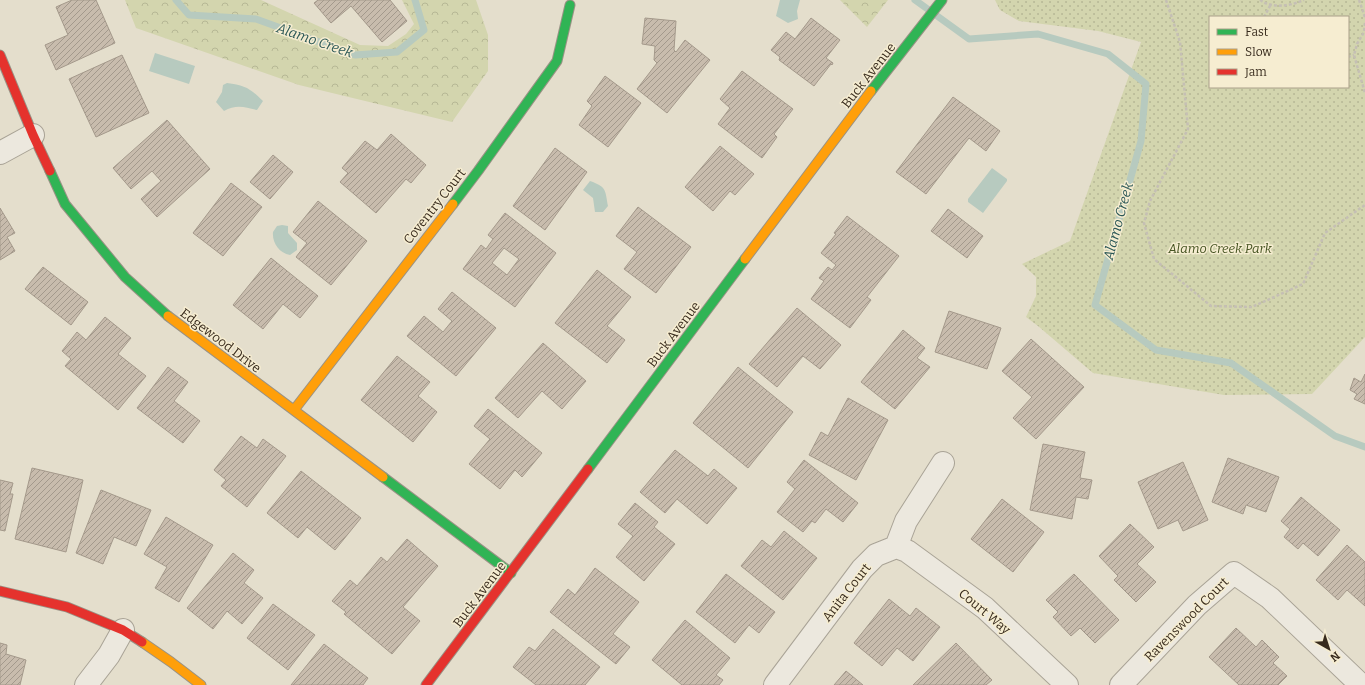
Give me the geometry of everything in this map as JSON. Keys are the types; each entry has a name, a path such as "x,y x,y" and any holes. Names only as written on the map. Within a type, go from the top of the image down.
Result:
{"street":[{"name":"Buck Avenue","path":"426,685 825,151 942,0"},
{"name":"Coventry Court","path":"294,410 478,171 557,61 570,5"},
{"name":"Edgewood Drive","path":"0,55 33,135 65,204 125,277 171,319 511,573"},
{"path":"0,153 33,135"},
{"path":"896,547 906,521 943,463"},
{"name":"Anita Court","path":"775,685 862,569 876,555 896,547"},
{"name":"Court Way","path":"896,547 907,551 985,608 1067,685"},
{"name":"Ravenswood Court","path":"1121,685 1197,605 1234,573 1270,598 1361,685"},
{"path":"0,591 66,607 123,630 171,662 201,685"},
{"path":"86,685 109,655 123,630"}],"path":[{"path":"1166,0 1180,42 1188,129 1150,201 1144,223 1154,258 1211,306 1252,306 1303,284 1325,233 1365,205"},
{"path":"1260,0 1264,3 1280,6 1304,0"},
{"path":"1359,0 1365,17"},
{"path":"1265,16 1271,4"},
{"path":"1365,23 1364,32 1357,44 1354,55 1365,93"},
{"path":"1349,57 1354,55"}],"green space":[{"path":"125,0 261,0 360,45 388,46 406,34 414,24 402,0 476,0 488,35 488,71 452,122 299,85 136,28"},
{"path":"840,0 888,0 867,27"},
{"name":"Alamo Creek Park","path":"995,0 1365,0 1365,337 1312,394 1224,395 1093,373 1026,317 1036,296 1036,277 1022,264 1070,241 1141,42 1098,31 1019,21 1000,10"}],"shaded area":[{"path":"780,0 800,0 797,11 798,19 788,23 776,16"},
{"path":"155,53 195,66 189,84 149,71"},
{"path":"227,83 243,86 259,97 263,101 257,110 244,107 233,107 224,111 216,102 222,92 223,85"},
{"path":"992,168 1007,179 1007,181 983,213 968,202 968,199"},
{"path":"590,181 600,185 604,190 608,206 603,212 595,212 593,198 583,190"},
{"path":"277,226 288,226 288,233 297,243 297,250 290,255 280,250 275,244 273,232"}],"building":[{"path":"72,0 96,0 115,43 56,70 45,45 68,35 56,7"},
{"path":"318,0 390,0 407,21 382,42 351,6 331,23 314,3"},
{"path":"645,18 676,21 674,50 676,52 685,40 710,60 667,113 637,89 657,63 654,60 655,46 642,44"},
{"path":"811,18 840,40 826,58 833,63 832,65 831,64 814,86 779,60 780,57 771,50 786,32 795,39"},
{"path":"122,55 149,113 96,137 69,79"},
{"path":"742,71 793,109 774,134 777,137 762,158 718,124 730,108 720,99"},
{"path":"605,76 641,103 608,147 579,125 592,106 587,101"},
{"path":"953,97 1000,131 986,151 969,138 926,194 896,172"},
{"path":"167,120 210,169 157,217 141,199 161,181 152,171 131,189 113,168"},
{"path":"391,134 426,165 411,183 406,179 376,213 340,182 348,173 342,168 365,141 377,150"},
{"path":"720,146 754,174 735,195 730,191 713,211 685,187"},
{"path":"555,148 587,172 545,230 513,206"},
{"path":"273,155 293,172 270,199 250,182"},
{"path":"231,183 262,207 223,256 193,233"},
{"path":"318,201 367,241 331,285 296,257 307,243 293,232"},
{"path":"638,207 691,247 656,293 624,269 637,252 616,236"},
{"path":"0,208 15,233 7,237 15,251 0,260"},
{"path":"948,209 983,236 967,258 931,231"},
{"path":"505,213 556,253 515,307 463,269 481,245 486,249 493,239 488,235","holes":["504,248 519,259 507,275 492,263"]},
{"path":"847,216 899,256 867,297 871,300 850,328 811,299 824,281 819,278 828,267 832,270 836,265 821,253 836,234 834,233"},
{"path":"271,258 318,296 300,318 283,304 263,329 233,305"},
{"path":"43,267 88,302 71,325 25,289"},
{"path":"597,270 631,297 607,326 625,340 607,363 555,323"},
{"path":"452,292 496,328 456,376 407,336 424,316 443,332 452,321 438,309"},
{"path":"797,308 841,345 820,369 803,356 777,387 749,364"},
{"path":"949,311 1001,328 987,369 935,352"},
{"path":"105,317 131,338 118,354 146,376 118,410 65,366 71,359 62,351 77,332 86,340"},
{"path":"903,330 925,348 917,358 930,367 895,409 861,382"},
{"path":"1031,339 1084,387 1036,439 1013,418 1032,397 1002,371"},
{"path":"543,343 586,381 562,409 542,391 518,418 495,398"},
{"path":"397,356 430,382 418,396 437,412 413,442 361,400"},
{"path":"168,367 188,382 174,401 200,421 183,443 137,408"},
{"path":"738,367 793,412 748,468 693,423"},
{"path":"1365,374 1365,404 1354,399 1357,394 1350,390 1354,378 1361,382"},
{"path":"848,398 888,420 856,480 809,455 821,432 828,436"},
{"path":"488,409 542,453 522,477 515,470 500,489 469,464 490,439 474,426"},
{"path":"241,436 257,448 263,439 286,456 247,507 221,486 226,480 214,470"},
{"path":"1043,444 1085,452 1080,478 1092,480 1088,499 1076,497 1072,519 1030,510"},
{"path":"675,450 708,476 714,469 737,488 707,524 677,499 665,513 640,492"},
{"path":"1228,458 1279,477 1266,512 1246,505 1243,514 1212,502"},
{"path":"804,460 858,503 843,522 826,509 815,523 812,521 803,532 777,512 795,489 787,482"},
{"path":"1183,462 1208,520 1183,531 1178,520 1158,529 1138,482"},
{"path":"32,468 83,480 66,552 15,539"},
{"path":"301,471 361,518 335,550 307,527 298,538 267,513"},
{"path":"0,480 13,483 10,494 13,494 5,531 0,530"},
{"path":"101,490 151,510 136,546 114,537 103,564 76,553"},
{"path":"1301,497 1340,530 1318,556 1303,543 1298,549 1284,537 1290,529 1281,521"},
{"path":"1002,499 1044,532 1013,572 971,539"},
{"path":"635,503 658,522 654,527 675,544 644,581 616,557 633,536 618,524"},
{"path":"166,517 213,545 179,602 155,588 167,567 144,554"},
{"path":"1130,524 1154,547 1137,564 1156,582 1136,602 1114,580 1118,576 1099,556"},
{"path":"784,531 817,558 783,600 741,566 762,540 771,547"},
{"path":"407,539 438,566 403,607 420,621 392,654 344,614 346,612 332,601 350,580 357,586 381,557 387,562"},
{"path":"1347,545 1365,562 1365,606 1347,590 1338,600 1316,580"},
{"path":"233,553 254,570 244,583 263,598 242,624 227,611 213,629 187,608"},
{"path":"595,568 639,602 613,634 630,647 616,664 550,612 568,589 575,595"},
{"path":"726,574 775,612 759,633 749,625 735,643 696,612"},
{"path":"1074,574 1119,620 1095,643 1080,628 1071,636 1053,617 1058,612 1046,600"},
{"path":"889,599 910,616 916,608 940,627 913,661 897,648 882,666 854,643"},
{"path":"273,604 315,635 288,670 247,638"},
{"path":"685,620 730,658 716,675 723,680 719,685 682,685 652,660"},
{"path":"1236,628 1256,647 1262,640 1279,657 1273,663 1287,676 1278,685 1239,685 1209,657"},
{"path":"553,629 600,667 585,685 536,685 513,667 529,647 535,651"},
{"path":"0,643 7,645 6,654 26,660 20,685 0,685"},
{"path":"956,643 992,680 986,685 913,685"},
{"path":"324,644 368,678 363,685 291,685"},
{"path":"846,671 863,685 834,685"}],"waterway":[{"name":"Alamo Creek","path":"176,0 189,15 256,19 355,55 397,52 424,30 415,0"},
{"name":"Alamo Creek","path":"915,0 969,39 1038,34 1108,54 1146,84 1141,141 1095,305 1156,350 1231,363 1335,436 1365,447"}],"traffic: fast":[{"path":"871,91 942,0"},
{"path":"453,204 557,61 570,5"},
{"path":"50,171 65,204 125,277 168,316"},
{"path":"588,469 745,259"},
{"path":"383,477 511,573"}],"traffic: slow":[{"path":"745,259 871,91"},
{"path":"294,410 453,204"},
{"path":"168,316 383,477"},
{"path":"142,642 201,685"}],"traffic: jam":[{"path":"0,55 33,135 50,171"},
{"path":"426,685 588,469"},
{"path":"0,591 67,607 123,630 142,642"}]}
